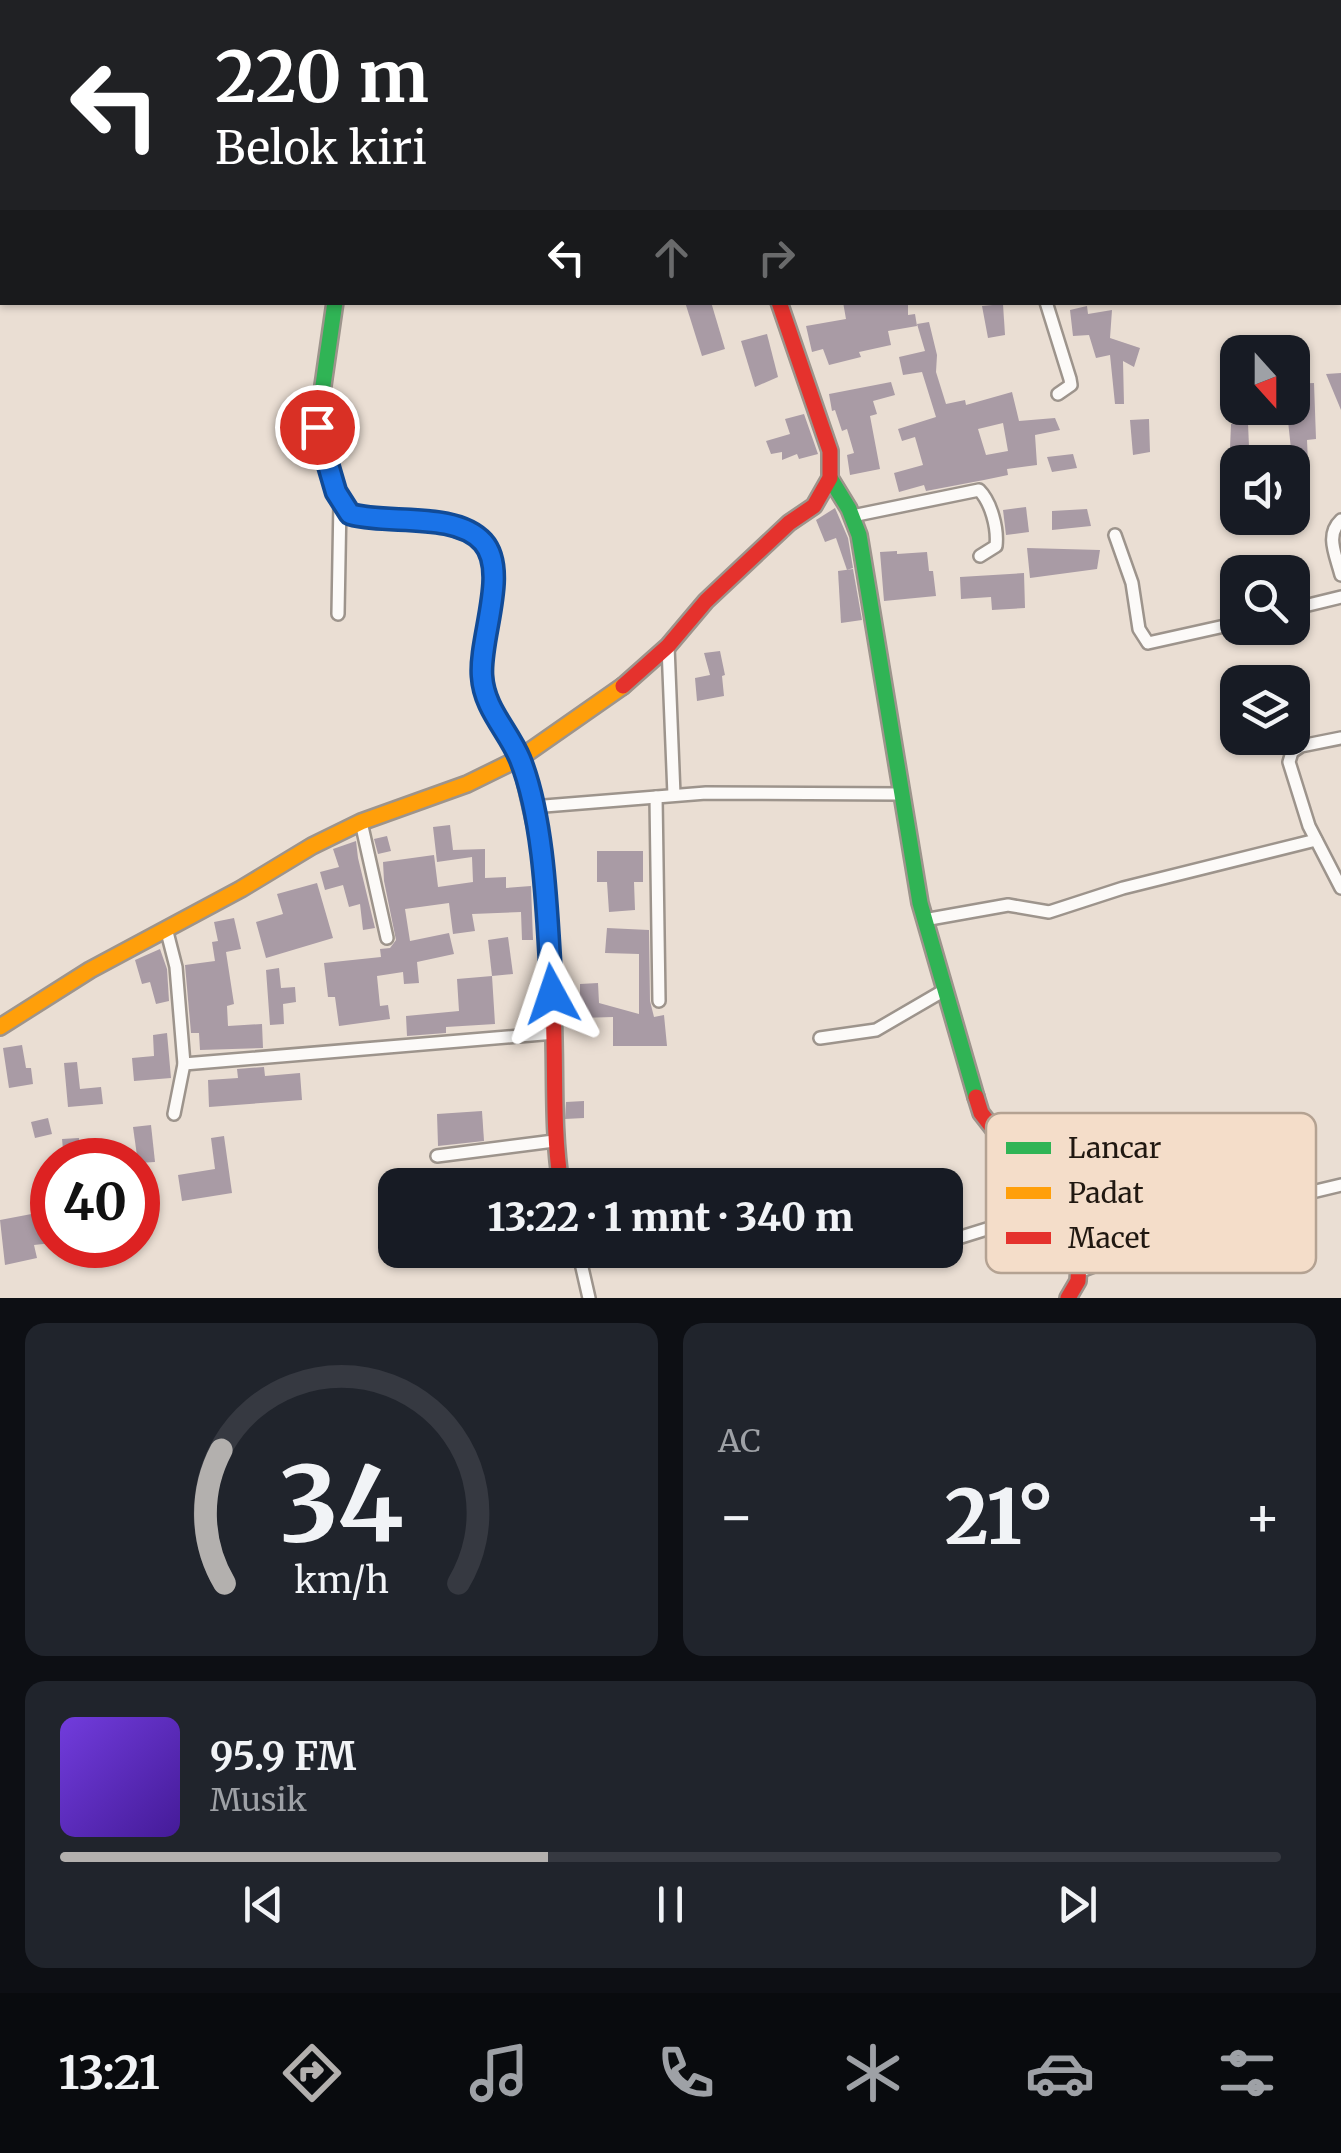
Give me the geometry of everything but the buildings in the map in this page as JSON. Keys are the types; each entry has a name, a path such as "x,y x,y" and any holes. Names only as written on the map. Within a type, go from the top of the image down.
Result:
{"street":[{"path":"335,305 317,427 340,501 338,614"},
{"path":"0,1027 90,970 361,822 467,784 520,758 610,698 668,646 706,601 789,523 814,506 830,478 830,451 780,305"},
{"path":"1047,305 1070,379 1070,386 1058,394"},
{"path":"830,478 859,535 924,920 943,991 986,1118"},
{"path":"852,516 979,490 984,492 990,507 997,536 996,546 980,556"},
{"path":"340,501 350,514 362,518 438,522 476,536 491,554 494,580 484,640 483,685 490,709 520,758 538,842 555,1033 554,1141 558,1168"},
{"path":"1341,520 1332,528 1331,536 1341,574"},
{"path":"1115,535 1132,583 1139,629 1148,643 1220,627"},
{"path":"1310,605 1341,597"},
{"path":"668,646 674,796"},
{"path":"1341,738 1301,746 1292,752 1289,762 1316,840 1341,888"},
{"path":"532,807 674,796 902,794"},
{"path":"656,797 659,1001"},
{"path":"361,822 387,938"},
{"path":"924,920 1008,904 1050,912 1123,888 1316,840"},
{"path":"166,928 176,967 184,1064 174,1114"},
{"path":"820,1038 876,1030 943,991"},
{"path":"184,1064 555,1033"},
{"path":"437,1156 554,1141"},
{"path":"1316,1191 1341,1185"},
{"path":"582,1268 590,1298"},
{"path":"1068,1298 1079,1273"}],"traffic: fast":[{"path":"335,305 317,427 345,510 362,518 438,522 477,536 491,554 494,580 481,672 491,709 520,758 539,842 552,993"},
{"path":"830,478 859,535 920,903 976,1097"}],"traffic: slow":[{"path":"0,1027 90,970 312,846 361,822 467,784 520,758 623,686"}],"traffic: jam":[{"path":"623,686 668,646 706,601 789,523 814,506 830,478 830,451 780,305"},
{"path":"552,993 559,1168"},
{"path":"976,1097 986,1119"},
{"path":"1068,1298 1078,1273"}],"route":[{"path":"317,427 336,492 350,514 438,522 476,536 491,554 494,580 481,672 490,709 520,758 532,807 552,994"}]}
